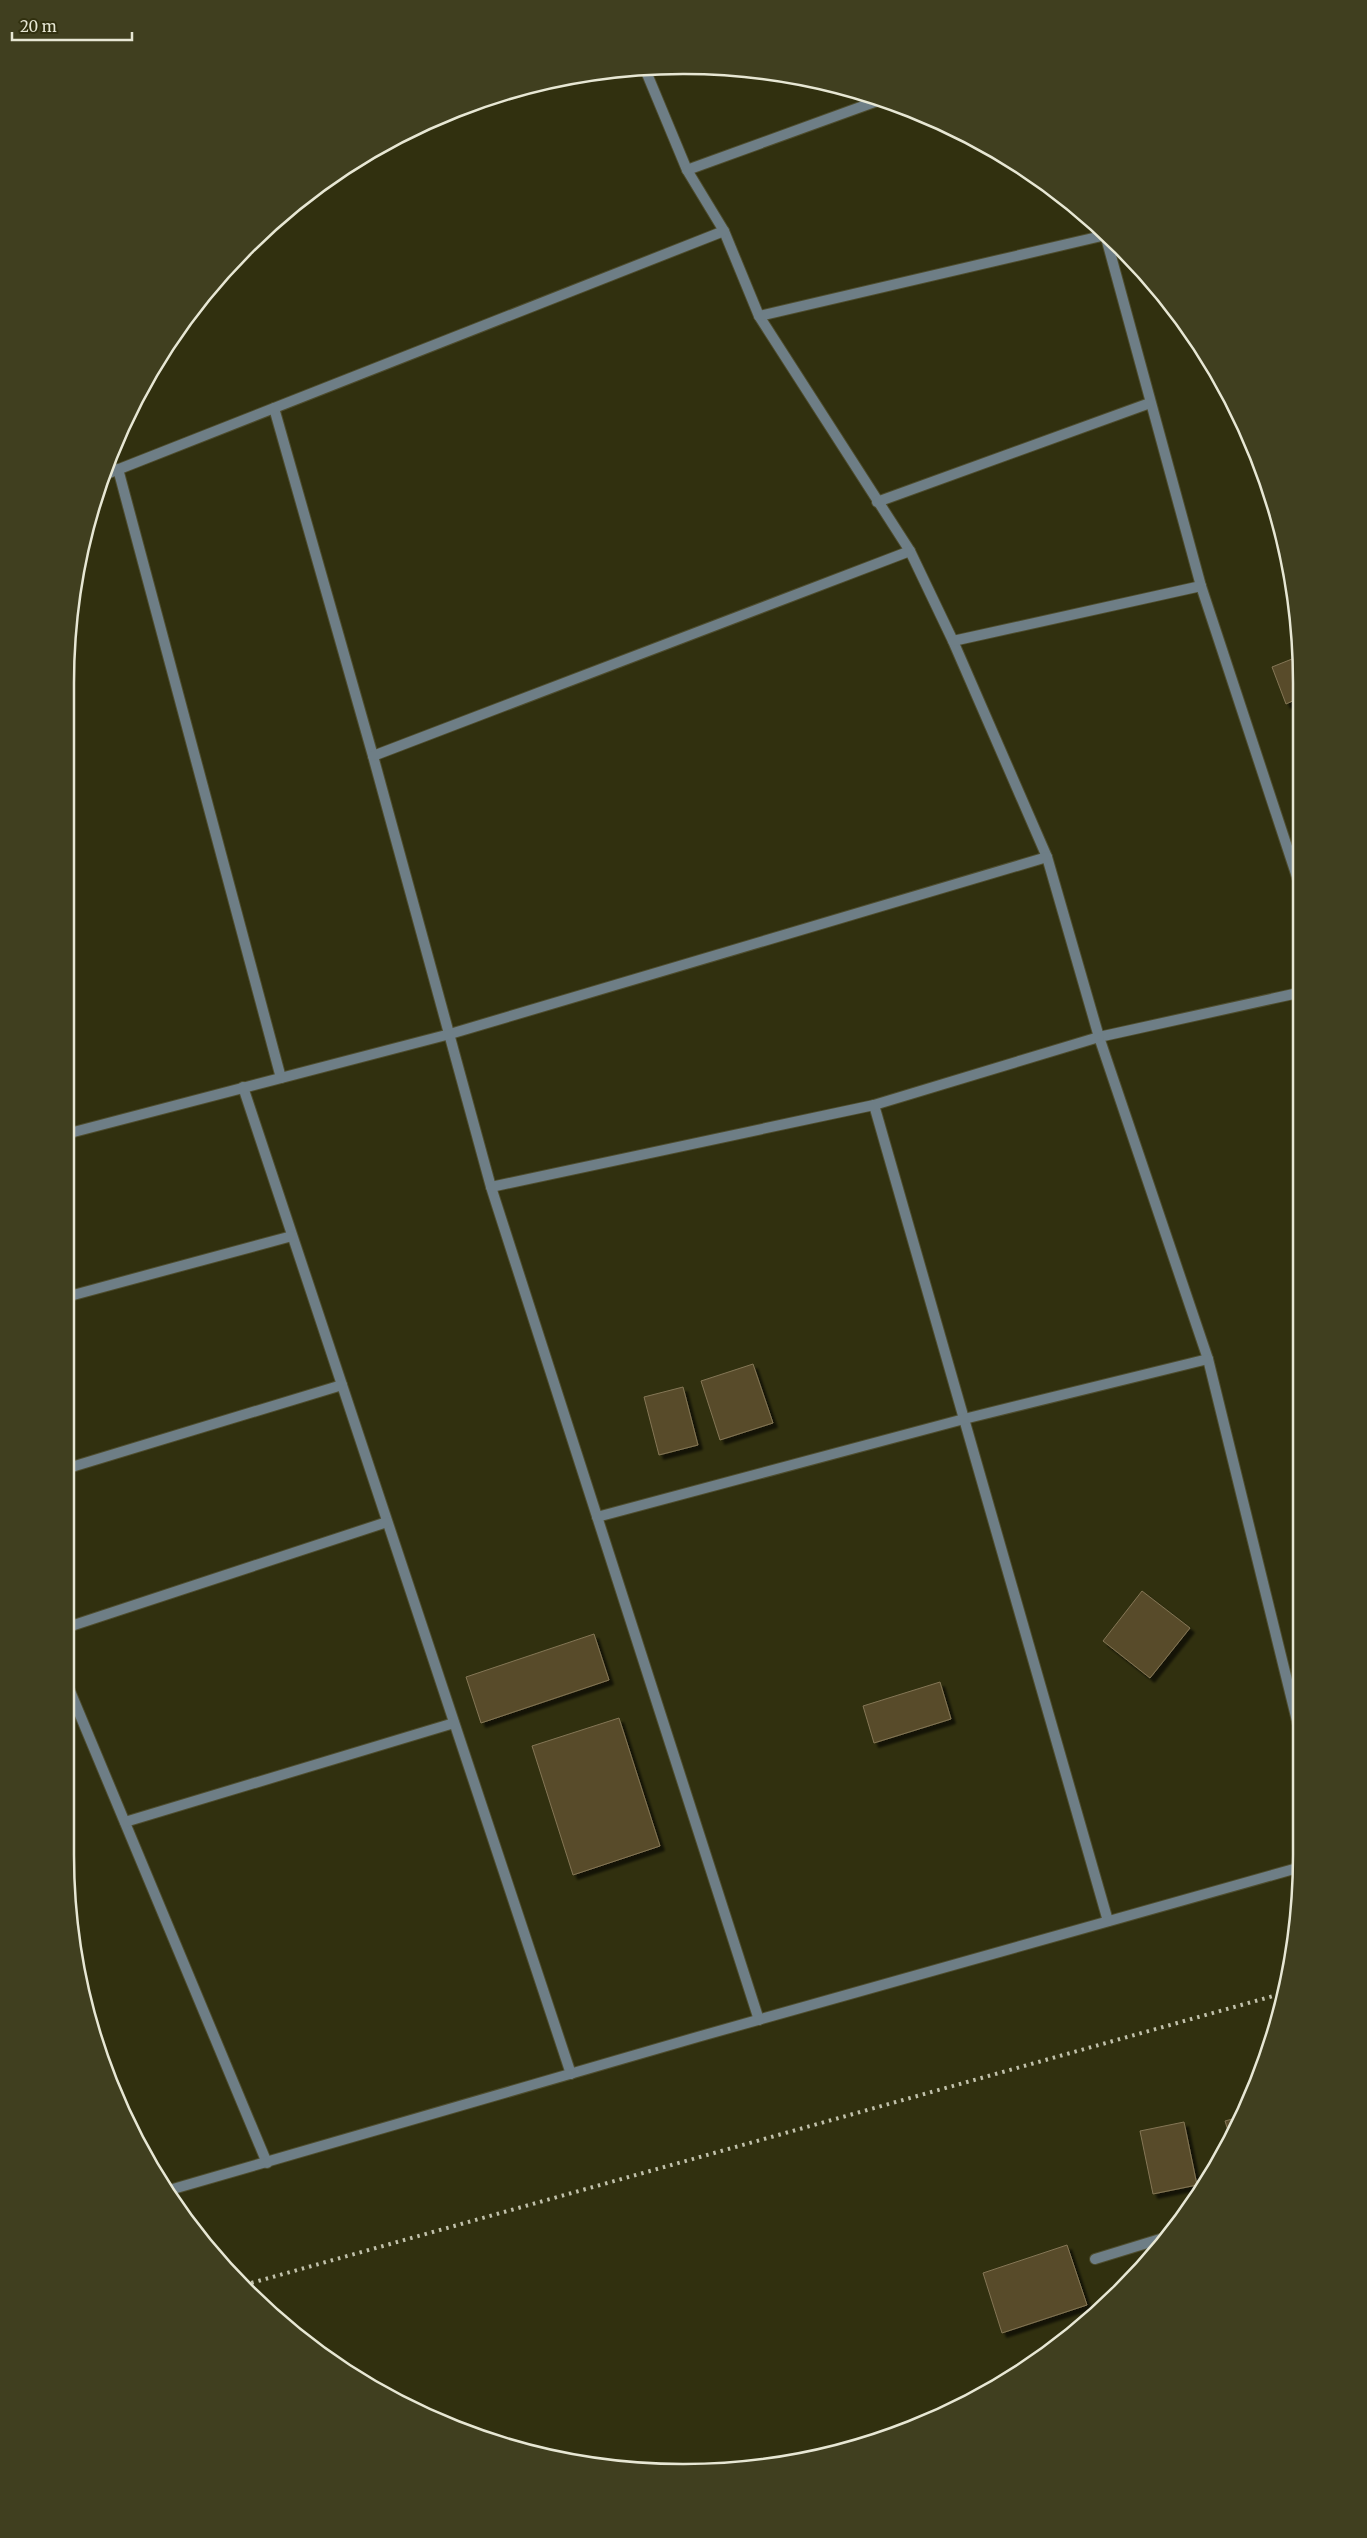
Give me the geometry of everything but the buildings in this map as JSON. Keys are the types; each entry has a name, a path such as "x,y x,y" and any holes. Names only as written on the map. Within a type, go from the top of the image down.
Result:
{"street":[{"path":"647,75 687,170 724,231 759,316 877,502 910,550 953,640 1047,857 1099,1037 1208,1359 1293,1705"},
{"path":"687,170 870,103"},
{"path":"112,472 724,231"},
{"path":"759,316 1098,236"},
{"path":"1109,247 1201,586 1293,865"},
{"path":"877,502 1150,403"},
{"path":"274,408 373,756 492,1187 759,2020"},
{"path":"118,469 281,1078"},
{"path":"373,756 910,550"},
{"path":"953,640 1201,586"},
{"path":"74,1132 450,1034 1047,857"},
{"path":"492,1187 874,1105 1099,1037 1293,994"},
{"path":"243,1087 571,2074"},
{"path":"874,1105 1108,1921"},
{"path":"74,1295 292,1236"},
{"path":"597,1517 964,1419 1208,1359"},
{"path":"74,1466 342,1385"},
{"path":"74,1625 388,1522"},
{"path":"74,1700 267,2163"},
{"path":"125,1822 454,1723"},
{"path":"174,2189 759,2020 1293,1869"},
{"path":"1094,2259 1155,2240"}],"railway":[{"path":"250,2283 1276,1995"}]}
